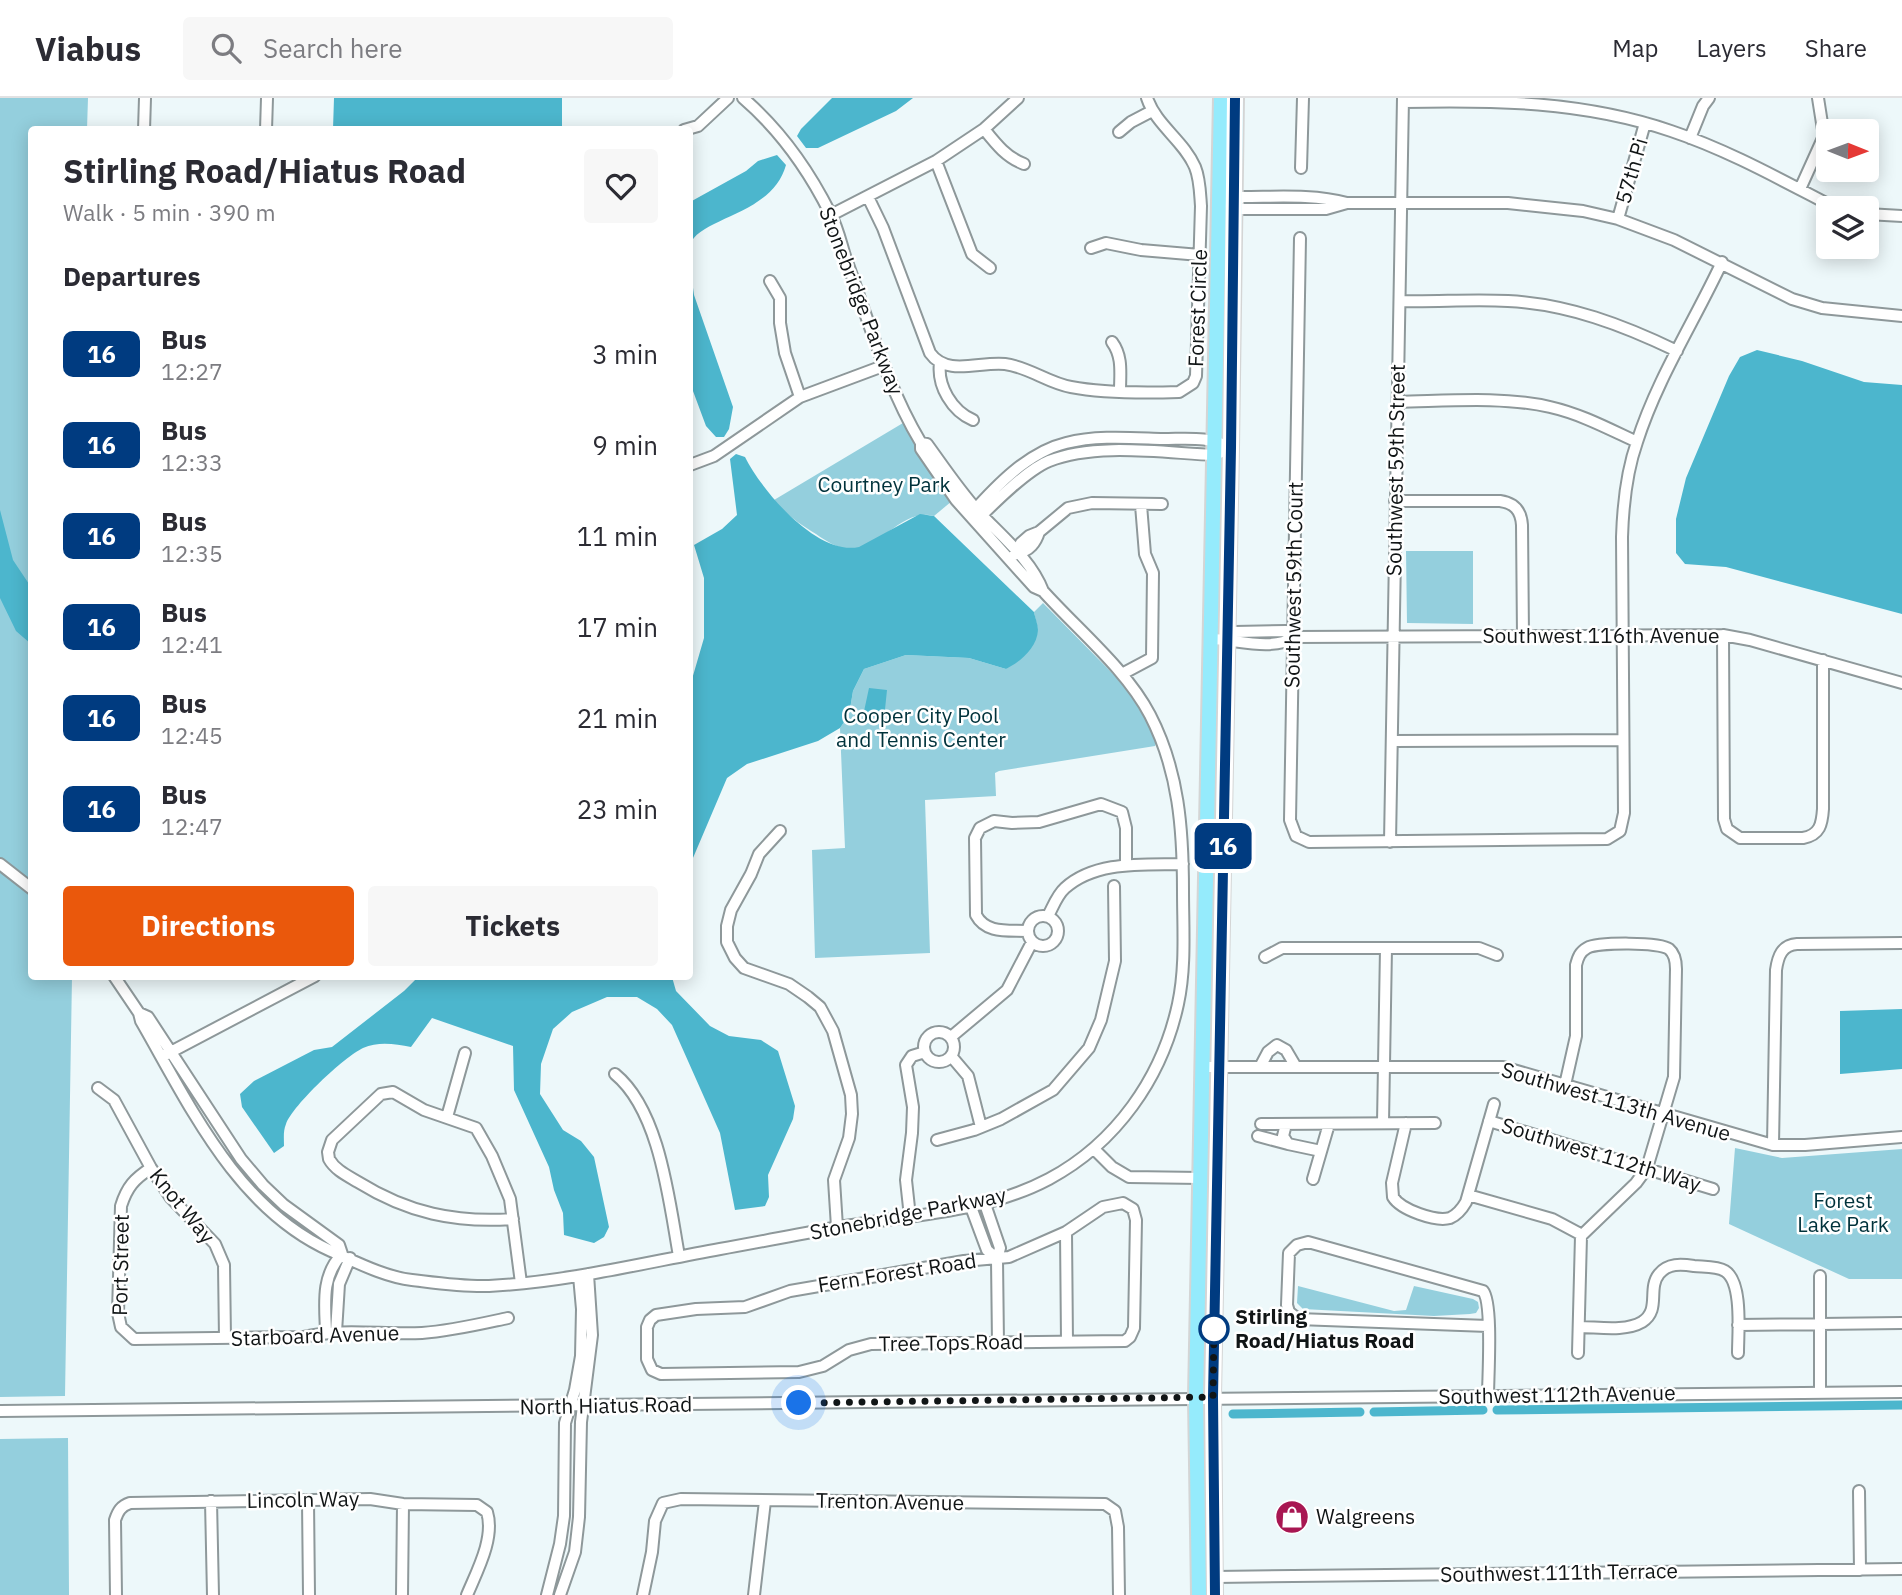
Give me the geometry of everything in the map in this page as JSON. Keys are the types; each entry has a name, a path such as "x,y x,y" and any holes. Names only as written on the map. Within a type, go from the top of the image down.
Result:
{"main road":[{"path":"1199,1595 1196,1398 1203,1067 1219,639 1231,448 1221,98"},
{"path":"1215,1595 1213,1397 1219,1067 1219,639 1215,447 1226,203 1236,98"}],"street":[{"path":"144,126 145,98"},
{"path":"266,126 267,98"},
{"path":"693,127 698,126 728,98"},
{"name":"Stonebridge Parkway","path":"117,980 139,1013 148,1017 166,1055 263,1185 304,1221 339,1245 346,1256 384,1273 412,1280 456,1286 521,1283 583,1275 837,1227 985,1204 1050,1178 1094,1149 1125,1118 1150,1080 1178,1004 1183,961 1182,823 1176,783 1164,743 1149,711 1122,674 1043,591 1040,581 975,515 927,444 921,443 883,366 831,215 781,137 743,98"},
{"path":"831,215 936,161 984,129 1018,98"},
{"name":"Forest Circle","path":"940,363 957,367 981,363 1006,364 1069,387 1179,392 1193,383 1196,376 1201,206 1199,180 1194,164 1152,111 1147,98"},
{"path":"1301,168 1303,98"},
{"path":"1690,138 1709,98"},
{"path":"1800,190 1824,136 1818,98"},
{"path":"1403,100 1551,104 1645,123 1690,138 1816,197"},
{"name":"Southwest 59th Street","path":"1390,842 1403,100"},
{"path":"1119,132 1152,111"},
{"name":"57th Pi","path":"1618,219 1645,123"},
{"path":"984,129 1011,159 1024,164"},
{"path":"936,161 972,254 990,268"},
{"path":"868,197 883,228 930,353 940,363 940,381 960,414 974,420"},
{"path":"1226,203 1243,209 1326,209 1347,203 1401,202 1508,202 1555,206 1618,219 1660,234 1722,262 1792,299 1834,310 1902,316"},
{"path":"1879,215 1902,216"},
{"name":"Southwest 59th Court","path":"1300,237 1290,820 1293,831 1299,838 1309,842 1390,842"},
{"path":"1091,248 1106,243 1142,250 1199,255"},
{"path":"1390,842 1607,839 1620,831 1624,813 1622,518 1629,469 1653,400 1722,262"},
{"path":"770,281 780,298 780,323 785,353 800,397"},
{"path":"1400,302 1507,301 1559,308 1612,322 1677,351"},
{"path":"1112,342 1121,360 1120,391"},
{"path":"693,464 714,456 800,397 883,366"},
{"path":"1398,402 1497,401 1531,404 1580,416 1637,442"},
{"path":"975,515 1026,463 1065,443 1113,437 1231,448"},
{"path":"1395,501 1500,501 1510,503 1516,508 1522,524 1523,636"},
{"path":"1013,556 1027,550 1036,541 1039,532 1068,508 1092,502 1162,504"},
{"path":"1122,674 1153,658 1153,573 1145,554 1141,505"},
{"name":"Southwest 116th Avenue","path":"1219,639 1235,632 1286,631 1293,637 1393,638 1723,635 1750,640 1902,683"},
{"path":"1723,635 1724,818 1730,832 1740,838 1803,838 1818,831 1823,809 1823,660"},
{"path":"1392,741 1623,740"},
{"path":"1048,916 1057,926 1054,940 1046,946 1030,937 990,929 981,924 976,915 975,838 980,828 994,821 1039,822 1101,804 1114,807 1122,812 1126,828 1126,865"},
{"path":"780,831 759,854 731,909 727,942 744,968 789,984 820,1007 833,1031 851,1095 852,1114 849,1138 834,1180 837,1227"},
{"path":"1048,916 1066,887 1095,872 1126,865 1183,864"},
{"path":"2,866 28,886"},
{"path":"937,1140 981,1127 1053,1090 1089,1048 1101,1020 1115,961 1114,886"},
{"path":"951,1037 1007,990 1030,937 1034,918 1048,916"},
{"path":"1773,1145 1776,970 1782,951 1797,944 1902,943"},
{"path":"1565,1085 1576,1036 1576,965 1583,950 1600,945 1658,945 1671,951 1676,969 1675,1066 1672,1087 1647,1168 1636,1183 1581,1236 1578,1353"},
{"path":"1265,957 1282,948 1479,947 1497,955"},
{"path":"1383,1123 1385,948"},
{"path":"166,1055 307,980"},
{"path":"940,1032 951,1037 954,1049 946,1061 936,1062 925,1052 925,1042 931,1034 940,1032"},
{"path":"1260,1067 1268,1052 1277,1045 1286,1050 1296,1067"},
{"path":"910,1217 906,1180 913,1107 906,1061 925,1052"},
{"path":"447,1117 465,1054"},
{"path":"951,1056 968,1076 981,1127"},
{"name":"Southwest 113th Avenue","path":"1203,1067 1503,1067 1773,1145 1805,1146 1902,1137"},
{"path":"614,1074 627,1084 649,1128 662,1169 679,1256"},
{"name":"Knot Way","path":"98,1088 114,1100 151,1168 171,1198 215,1244 224,1265 225,1338"},
{"path":"513,1219 460,1220 418,1211 377,1194 332,1164 328,1152 332,1140 380,1094 389,1091 424,1110 476,1128 492,1156 510,1199 513,1219 521,1283"},
{"path":"1406,1123 1392,1184 1396,1202 1407,1210 1439,1218 1453,1216 1462,1208 1468,1195 1494,1104"},
{"name":"Southwest 112th Way","path":"1489,1121 1713,1189"},
{"path":"1321,1151 1288,1144 1260,1130 1286,1124 1435,1123"},
{"path":"1286,1124 1283,1136 1288,1144"},
{"path":"1313,1179 1329,1124"},
{"path":"1094,1149 1112,1167 1129,1177 1201,1178"},
{"name":"Port Street","path":"123,1331 118,1313 121,1206 132,1182 151,1168"},
{"path":"1468,1195 1552,1219 1581,1236"},
{"name":"Fern Forest Road","path":"652,1370 647,1359 647,1327 650,1320 661,1314 745,1307 790,1291 964,1261 997,1259 1026,1251 1066,1232 1110,1204 1123,1203 1133,1209 1136,1220 1135,1323 1130,1337"},
{"path":"985,1204 1000,1248 997,1259 998,1343"},
{"path":"971,1206 987,1250 997,1259"},
{"path":"1066,1232 1068,1342"},
{"path":"1488,1326 1302,1320 1292,1315 1287,1305 1287,1261 1291,1249 1308,1242 1477,1288 1486,1296 1488,1326 1488,1396"},
{"path":"331,1332 325,1290 328,1277 346,1256"},
{"path":"1579,1326 1626,1327 1648,1318 1654,1309 1654,1289 1658,1275 1668,1267 1679,1264 1723,1269 1731,1276 1736,1287 1738,1353"},
{"path":"560,1595 575,1552 579,1517 583,1406 592,1335 583,1275"},
{"path":"547,1595 560,1545 564,1516 565,1423 575,1390 582,1336 583,1275"},
{"path":"1820,1276 1820,1393"},
{"name":"Starboard Avenue","path":"123,1331 129,1337 139,1340 303,1337 331,1332 425,1332 509,1318"},
{"path":"1738,1325 1902,1323"},
{"name":"Tree Tops Road","path":"652,1370 667,1374 793,1372 823,1366 849,1350 871,1343 1121,1341 1130,1337"},
{"name":"Southwest 112th Avenue","path":"1213,1397 1902,1392"},
{"name":"North Hiatus Road","path":"0,1411 1213,1397"},
{"path":"1859,1491 1860,1570"},
{"name":"Lincoln Way","path":"116,1595 116,1520 119,1510 130,1503 370,1499 403,1504 477,1505 487,1512 489,1528 479,1567 467,1595"},
{"name":"Trenton Avenue","path":"643,1595 657,1513 663,1503 681,1499 1105,1504 1115,1511 1118,1527 1119,1595"},
{"path":"211,1501 213,1595"},
{"path":"308,1501 309,1595"},
{"path":"755,1595 765,1501"},
{"path":"402,1595 403,1504"},
{"path":"564,1516 579,1517"},
{"name":"Southwest 111th Terrace","path":"1215,1577 1902,1569"}],"green space":[{"path":"0,98 88,98 87,126 28,126 28,980 72,980 65,1396 0,1397"},
{"name":"Courtney Park","path":"903,423 918,451 952,501 934,516 913,517 862,547 846,549 832,544 805,527 788,515 774,500"},
{"path":"1406,551 1473,551 1473,624 1407,623"},
{"name":"Cooper City Pool and Tennis Center","path":"1043,603 1121,682 1142,711 1157,741 1155,746 999,771 995,773 996,796 925,800 930,953 815,958 812,850 845,848 840,728 849,715 853,691 864,669 906,655 969,658 1006,669 1038,630 1034,612"},
{"name":"Forest Lake Park","path":"1735,1148 1782,1158 1902,1149 1902,1279 1849,1279 1729,1224"},
{"path":"1298,1286 1394,1311 1406,1310 1414,1286 1473,1299 1478,1302 1479,1308 1476,1313 1434,1316 1303,1309 1297,1303"},
{"path":"68,1438 69,1595 0,1595 0,1439"}],"shaded area":[{"path":"334,98 562,98 562,126 333,126"},
{"path":"832,98 913,98 896,111 818,148 806,148 797,136"},
{"path":"777,155 786,165 778,182 752,205 707,228 693,240 693,200 746,171 758,161"},
{"path":"693,288 733,407 729,429 724,437 716,437 706,426 693,391"},
{"path":"1757,350 1802,361 1864,382 1902,385 1902,614 1726,567 1685,564 1676,553 1676,519 1686,478 1729,376 1740,357"},
{"path":"736,454 745,457 764,487 793,518 826,542 843,547 859,547 920,514 934,516 1034,612 1038,630 1035,643 1027,654 1006,669 969,658 906,655 864,669 853,691 849,715 840,728 818,741 747,764 727,778 693,858 693,676 704,638 704,578 694,545 722,529 737,515 730,459"},
{"path":"0,510 13,560 28,582 28,641 16,631 0,598"},
{"path":"869,688 887,690 884,719 863,716"},
{"path":"415,980 673,980 676,991 710,1026 729,1036 761,1040 778,1051 795,1106 793,1119 768,1175 769,1197 765,1206 735,1210 720,1133 672,1025 657,1009 637,997 607,997 572,1012 553,1029 541,1064 540,1094 563,1130 581,1141 594,1157 609,1227 604,1237 594,1243 564,1235 563,1213 549,1167 514,1090 513,1046 432,1018 411,1047 393,1044 369,1046 332,1071 298,1105 285,1127 284,1146 274,1153 242,1107 240,1094 254,1081 314,1050 332,1047"},
{"path":"1902,1009 1902,1069 1840,1074 1840,1011"}],"waterway":[{"path":"1497,1410 1902,1405"},
{"path":"1374,1412 1483,1410"},
{"path":"1233,1414 1360,1412"}],"bus line":[{"name":"16","path":"1215,1595 1213,1397 1235,98"}],"place":[{"name":"Stirling Road/Hiatus Road","path":"1214,1329"},
{"name":"Walgreens","path":"1292,1517"}],"route":[{"path":"799,1403 1213,1397 1214,1326 1214,1329"}]}
